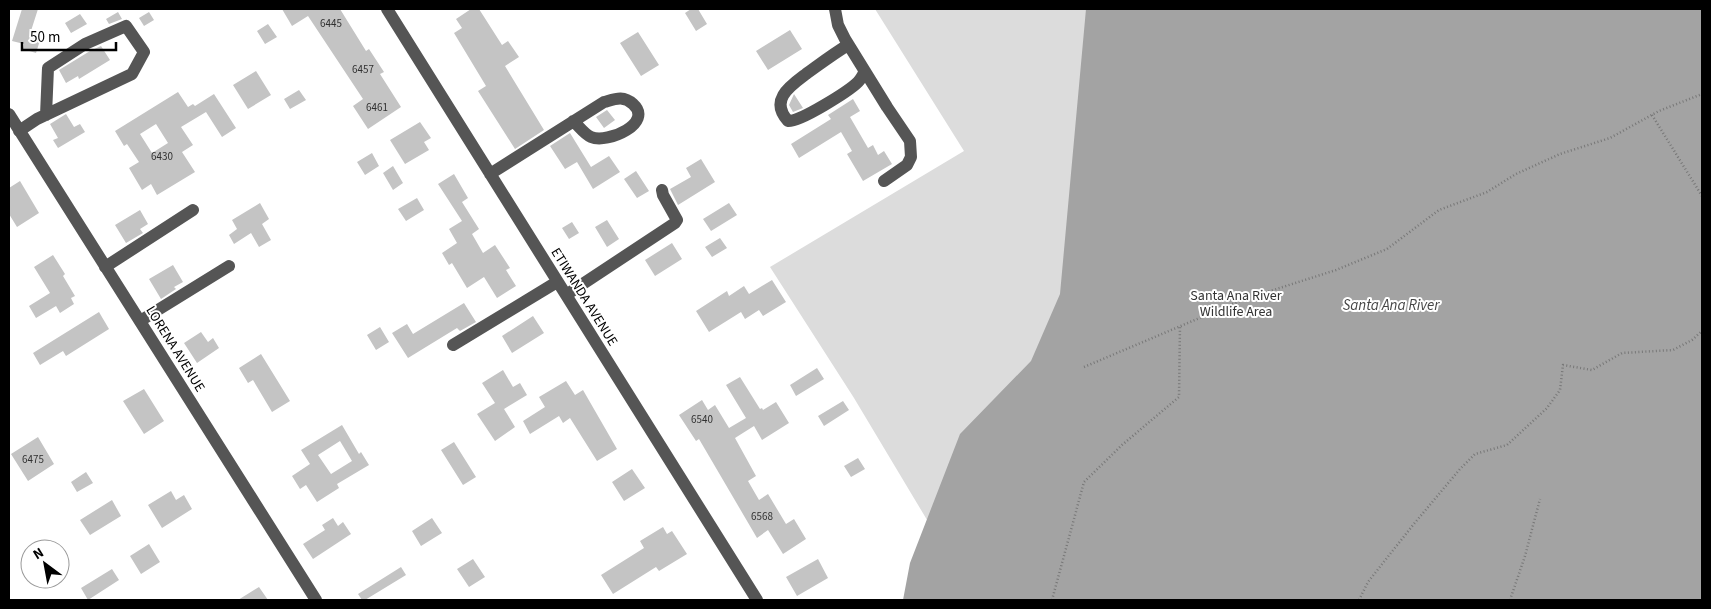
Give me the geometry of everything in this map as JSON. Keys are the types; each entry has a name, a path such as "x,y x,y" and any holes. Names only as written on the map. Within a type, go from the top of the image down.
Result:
{"street":[{"name":"ETIWANDA AVENUE","path":"387,9 757,600"},
{"path":"835,9 838,25 848,44 910,141 911,157 907,165 884,181"},
{"path":"19,131 46,115 132,74 144,52 126,26 85,44 48,68 46,115"},
{"path":"848,44 820,62 791,85 782,96 780,106 783,115 788,121 803,117 845,92 859,81 865,72"},
{"path":"490,174 573,121 604,102 619,98 629,100 637,108 639,116 628,129 616,136 604,139 592,137 573,121"},
{"name":"LORENA AVENUE","path":"9,114 316,600"},
{"path":"566,296 675,224 677,220 662,190"},
{"path":"105,266 193,210"},
{"path":"140,321 229,266"},
{"path":"453,345 557,282"}],"path":[{"path":"1084,367 1242,300 1336,270 1387,249 1438,210 1487,192 1516,174 1560,154 1610,138 1652,115 1702,94"},
{"path":"1652,115 1702,196"},
{"path":"1052,600 1084,482 1122,445 1179,397 1180,325"},
{"path":"1359,600 1368,582 1460,469 1475,454 1507,445 1547,408 1560,390 1563,365 1592,370 1622,353 1673,350 1692,340 1702,331"},
{"path":"1510,600 1525,556 1540,499"}],"green space":[{"name":"Santa Ana River","path":"875,9 1702,9 1702,600 963,580 854,398 770,267 964,151"}],"water":[{"name":"Santa Ana River","path":"1086,9 1702,9 1702,600 903,600 910,563 960,434 1031,361 1060,294"}],"building":[{"path":"22,9 38,9 30,34 41,37 36,53 23,49 24,44 12,41"},
{"path":"282,9 340,9 366,51 369,49 384,72 380,74 401,107 368,129 353,106 363,99 308,16 292,26"},
{"path":"471,9 479,9 502,45 508,41 519,57 505,66 544,130 515,149 478,91 486,86 454,33 462,28 456,19"},
{"path":"691,9 698,9 707,24 696,31 685,13"},
{"path":"118,12 122,19 109,24 106,19"},
{"path":"149,12 154,20 144,26 139,18"},
{"path":"80,14 87,24 71,33 65,23"},
{"path":"268,24 277,37 265,44 257,31"},
{"path":"790,30 802,49 768,70 756,51"},
{"path":"638,32 659,65 641,76 620,43"},
{"path":"101,46 110,60 79,79 78,76 66,83 59,70"},
{"path":"256,71 271,95 248,109 233,85"},
{"path":"299,90 306,100 290,109 284,99"},
{"path":"178,92 188,107 193,104 195,106 214,94 236,128 222,137 206,112 181,127 193,145 182,152 195,172 157,195 151,184 142,190 129,168 139,162 127,144 124,146 115,131","holes":["156,124 168,143 152,153 140,134"]},
{"path":"794,94 803,108 793,112 789,105"},
{"path":"853,99 860,111 850,117 868,148 873,145 878,155 884,151 892,164 863,181 847,154 852,151 841,132 799,158 791,144 831,119 828,115"},
{"path":"607,110 615,120 604,128 596,117"},
{"path":"66,114 74,127 80,124 85,132 58,148 53,140 58,138 50,124"},
{"path":"420,122 431,138 424,142 429,150 405,164 390,140"},
{"path":"570,133 591,167 609,156 620,172 593,189 577,162 565,169 550,146"},
{"path":"372,153 379,166 365,175 357,162"},
{"path":"701,159 715,182 678,205 670,189 691,177 686,168"},
{"path":"393,166 403,183 393,190 383,173"},
{"path":"636,171 649,191 637,198 624,179"},
{"path":"454,174 468,198 462,202 479,229 472,234 483,253 495,245 510,268 506,270 516,286 497,298 484,277 467,288 452,263 449,265 442,253 457,243 449,229 462,221 438,184"},
{"path":"20,181 39,213 17,227 9,214 9,188"},
{"path":"417,198 424,210 406,221 398,209"},
{"path":"260,203 269,219 262,224 271,240 259,247 251,233 234,244 229,235 237,229 232,220"},
{"path":"729,203 737,215 711,231 703,219"},
{"path":"140,210 148,224 140,229 143,233 126,243 115,225"},
{"path":"607,220 619,239 607,247 595,227"},
{"path":"572,222 579,233 569,239 562,228"},
{"path":"720,238 727,248 712,257 705,247"},
{"path":"672,243 682,259 655,276 645,260"},
{"path":"53,255 65,274 63,276 75,296 71,298 74,304 60,313 56,306 36,318 29,306 50,293 34,267"},
{"path":"173,265 183,282 174,287 176,289 161,299 149,279"},
{"path":"772,280 786,302 763,316 759,310 745,319 741,312 709,332 696,311 727,291 729,296 744,286 749,294"},
{"path":"464,303 476,322 460,331 457,328 408,358 392,333 407,324 413,334"},
{"path":"99,312 109,329 66,356 63,351 40,365 33,353"},
{"path":"533,316 544,333 512,353 502,336"},
{"path":"380,327 389,342 376,350 367,335"},
{"path":"201,332 208,342 213,338 219,348 197,363 184,343"},
{"path":"261,354 290,401 272,412 253,380 248,383 239,368"},
{"path":"817,368 824,379 796,396 790,385"},
{"path":"503,370 513,387 520,383 527,395 504,409 515,427 495,441 477,414 495,403 482,383"},
{"path":"740,377 760,409 762,408 763,410 776,402 789,423 762,440 754,426 735,438 756,476 748,481 759,500 768,494 786,524 794,519 806,539 783,554 768,530 757,538 699,439 696,441 679,415 702,400 708,410 715,405 729,428 746,418 726,385"},
{"path":"566,381 575,395 583,390 617,449 597,461 570,418 563,423 559,416 530,434 523,421 545,407 539,397"},
{"path":"144,389 164,421 144,434 123,401"},
{"path":"843,401 849,410 824,426 818,416"},
{"path":"342,425 359,454 361,452 369,465 337,484 339,488 317,502 306,485 300,489 292,476 310,464 301,450","holes":["340,441 352,461 331,474 318,455"]},
{"path":"38,437 54,464 28,481 11,454"},
{"path":"454,442 476,477 463,485 441,450"},
{"path":"858,458 865,469 851,477 844,466"},
{"path":"632,469 645,488 624,501 612,482"},
{"path":"86,472 93,483 77,492 71,482"},
{"path":"171,491 176,500 184,495 192,509 162,528 148,505"},
{"path":"112,500 121,516 90,535 80,520"},
{"path":"333,518 338,526 343,522 351,534 313,559 303,544 325,530 322,525"},
{"path":"432,518 442,533 421,546 412,531"},
{"path":"663,527 667,534 672,531 687,554 659,571 656,567 613,594 601,575 644,548 640,541"},
{"path":"149,544 160,562 141,574 130,556"},
{"path":"473,559 485,577 469,587 457,569"},
{"path":"818,559 828,578 797,596 786,577"},
{"path":"401,567 406,575 362,600 358,594"},
{"path":"112,569 119,580 88,600 81,588"},
{"path":"259,587 268,600 238,600"}],"park label":[{"name":"Santa Ana River Wildlife Area","path":"1236,304"}]}
